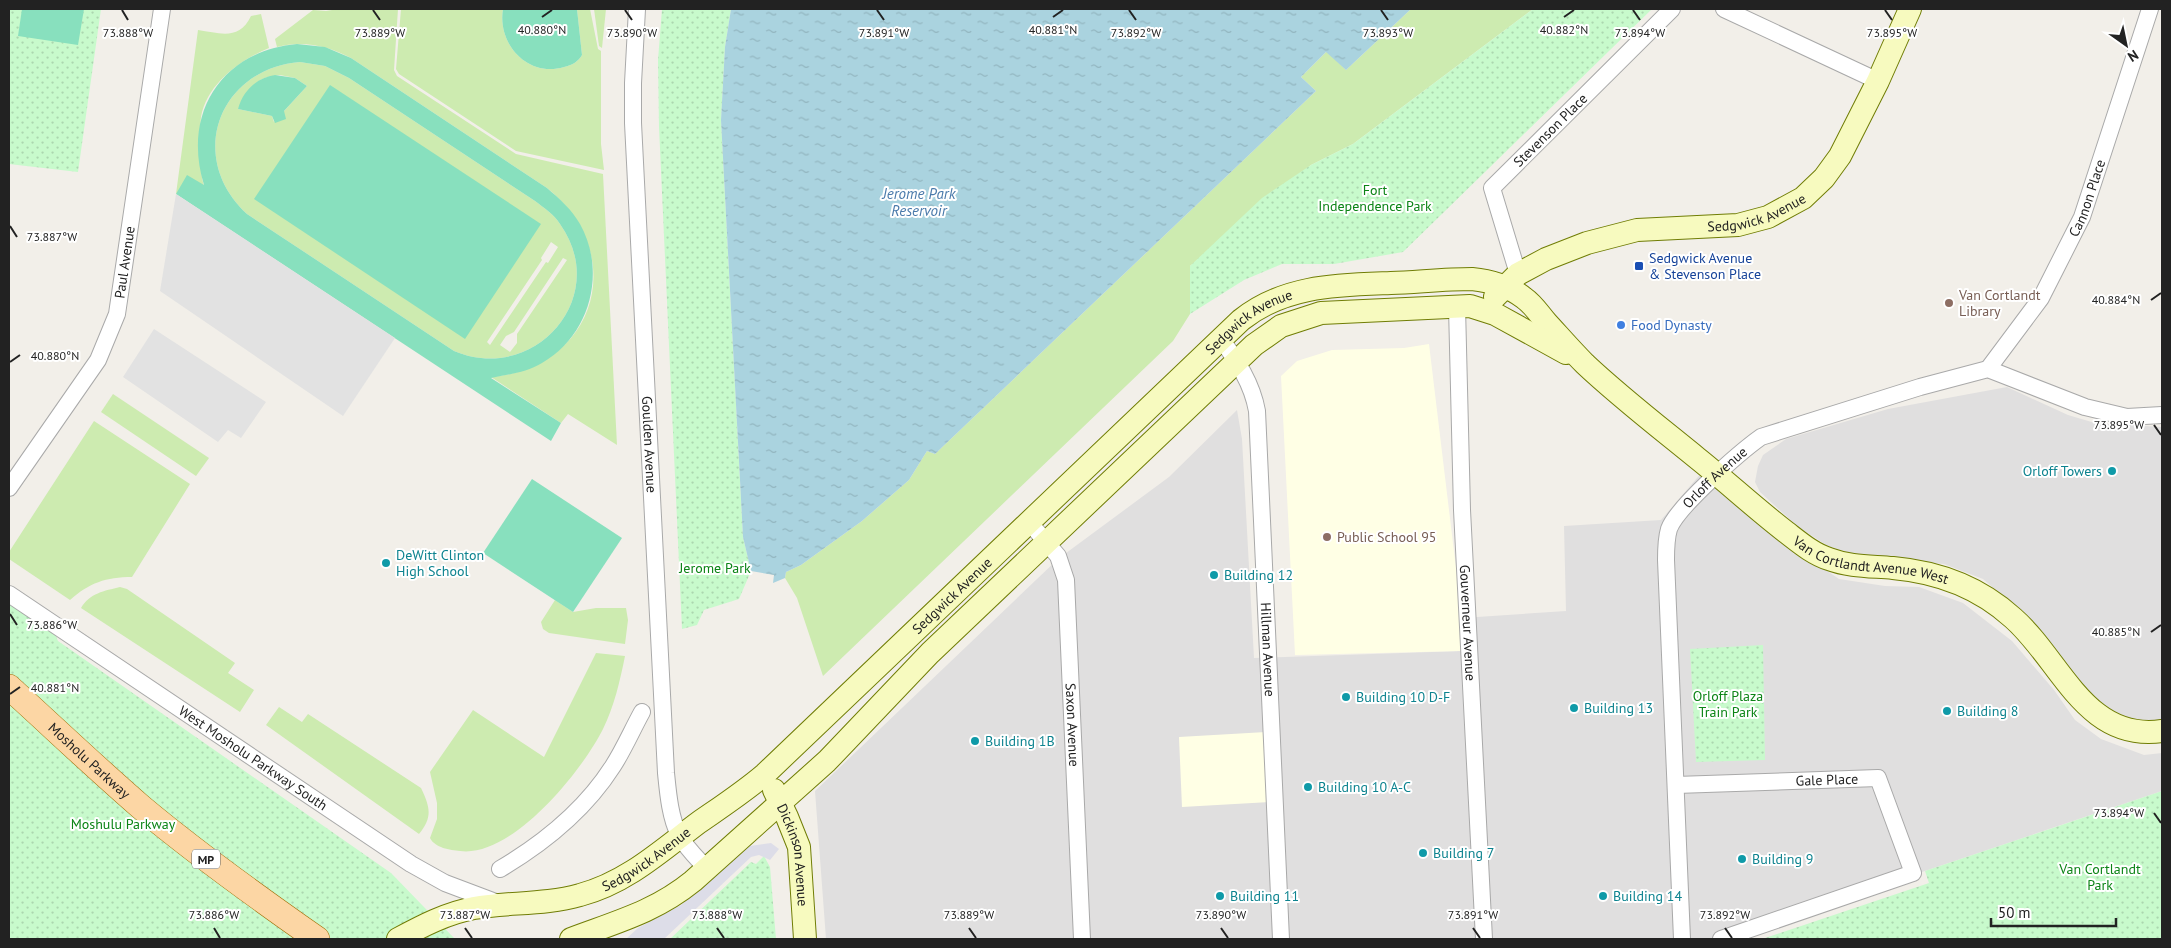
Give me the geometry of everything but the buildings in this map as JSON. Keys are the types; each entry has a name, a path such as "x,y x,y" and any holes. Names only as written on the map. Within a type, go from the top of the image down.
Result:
{"main road":[{"name":"Sedgwick Avenue","path":"571,939 617,924 659,905 707,870 832,756 913,670 1261,338 1282,326 1307,316 1333,311 1470,306 1487,310 1511,280 1564,252 1619,234 1663,228 1731,226 1752,222 1780,212 1808,193 1833,168 1878,81 1910,9"},
{"name":"Sedgwick Avenue","path":"398,939 448,915 475,908 547,902 596,891 622,879 737,797 765,774 1241,320 1260,307 1288,295 1314,288 1461,279 1511,280"},
{"name":"Van Cortlandt Avenue West","path":"1511,280 1524,297 1538,309 1545,321 1585,363 1785,532 1827,559 1851,565 1915,571 1949,579 1976,590 2001,607 2026,629 2046,652 2075,693 2099,716 2129,729 2144,732 2162,731"},
{"name":"Van Cortlandt Avenue West","path":"1487,310 1585,363"},
{"name":"Mosholu Parkway","path":"9,687 148,812 218,868 317,939"},
{"name":"Dickinson Avenue","path":"765,774 799,847 805,939"}],"street":[{"name":"Paul Avenue","path":"9,488 98,360 117,314 162,9"},
{"name":"Goulden Avenue","path":"637,9 633,123 667,785 680,837 707,870"},
{"name":"Stevenson Place","path":"1511,280 1492,188 1672,9"},
{"path":"1724,9 1878,81"},
{"name":"Cannon Place","path":"1988,369 2041,298 2082,217 2150,9"},
{"name":"Gouverneur Avenue","path":"1456,307 1462,510 1484,939"},
{"name":"Hillman Avenue","path":"1221,339 1237,362 1250,387 1257,410 1281,939"},
{"path":"1988,369 2085,407 2127,417 2162,415"},
{"name":"Orloff Avenue","path":"1682,939 1666,560 1667,538 1673,522 1680,512 1748,446 1769,434 1911,390 1988,369"},
{"name":"Saxon Avenue","path":"1029,522 1058,556 1066,580 1082,939"},
{"name":"West Mosholu Parkway South","path":"9,594 411,864 445,883 505,905"},
{"path":"500,869 523,856 557,830 584,802 612,767 642,712"},
{"name":"Gale Place","path":"1676,785 1878,778 1913,873 1721,939"}],"shaded area":[{"path":"176,194 395,338 343,416 160,291"},
{"path":"154,329 266,402 241,438 228,430 218,442 123,377"},
{"path":"1429,344 1462,618 1461,651 1295,655 1281,376 1297,361 1332,350 1404,348"},
{"path":"2007,387 2068,415 2095,423 2162,427 2162,723 2135,724 2113,716 2087,694 2012,604 1983,579 1944,564 1866,558 1828,546 1798,527 1760,492 1755,482 1758,466 1763,455 1786,439 1888,409"},
{"path":"1237,410 1242,439 1254,658 1461,651 1462,618 1566,611 1564,526 1661,520 1703,471 1760,525 1839,579 1885,586 1919,587 1963,603 2012,641 2054,690 2075,720 2101,739 2144,755 2162,753 2162,791 1723,939 826,939 815,791 1058,559 1169,477"},
{"path":"1266,732 1270,802 1182,807 1179,737"},
{"path":"771,843 779,849 770,860 759,855 751,857 664,939 626,939 638,928 681,905 750,846"}],"green space":[{"path":"9,9 101,9 78,172 9,164"},
{"path":"22,9 84,9 78,45 18,36"},
{"path":"338,9 398,9 394,70 397,76 516,154 603,174 617,445 568,414 561,423 491,377 527,369 556,353 577,330 590,304 593,275 588,244 573,215 547,188 351,58 315,45 296,44 277,47 275,39 313,10 326,11"},
{"path":"401,9 503,9 502,22 505,34 517,55 538,67 551,69 570,65 582,55 577,9 590,9 598,49 601,51 601,144 604,170 516,151 399,74 396,69"},
{"path":"503,9 577,9 582,55 579,60 564,67 551,69 538,67 527,62 517,55 505,34 502,22"},
{"path":"594,9 606,9 602,48 599,46"},
{"name":"Jerome Park","path":"662,9 731,9 725,47 721,120 743,537 751,571 739,599 704,610 697,625 682,629 659,127 658,60"},
{"path":"1411,9 1533,9 1353,144 1311,165 1190,266 1190,314 1173,341 823,676 797,598 785,578 786,572 801,565 862,521 909,480 927,451 935,454 1316,91 1301,77 1327,51 1346,70"},
{"name":"Fort Independence Park","path":"1533,9 1652,9 1403,252 1334,264 1282,264 1244,280 1190,314 1190,266 1262,198 1311,165 1353,144"},
{"path":"261,14 269,48 236,66 218,84 204,105 201,117 201,165 204,186 176,194 198,30 228,34 241,29 251,16"},
{"path":"297,44 325,47 351,58 547,188 577,219 588,243 592,262 592,282 589,301 582,320 572,337 559,351 542,363 524,371 491,378 561,423 551,441 176,194 187,175 204,185 199,159 199,134 204,111 214,90 228,73 247,59 270,49","holes":["300,62 325,66 349,78 535,201 558,220 574,252 577,279 570,305 556,328 536,345 512,356 484,358 454,351 247,214 228,192 218,168 215,143 220,120 231,98 249,81 272,68"]},
{"path":"300,62 325,66 349,78 552,214 558,220 574,252 577,279 570,305 556,328 536,345 512,356 484,358 454,351 247,214 228,192 218,168 215,143 220,120 231,98 249,81 272,68","holes":["280,75 295,78 307,86 274,122 272,116 238,109 254,85 264,78","551,242 558,247 490,345 487,342 542,260 541,258","563,258 567,260 517,334 517,343 510,352 500,345 506,336 514,332"]},
{"path":"275,75 295,78 307,86 284,111 286,119 275,123 272,116 238,109 240,102 251,86 262,79"},
{"path":"330,85 541,224 465,339 254,199"},
{"path":"113,394 209,458 196,476 101,412"},
{"path":"94,421 190,484 132,577 114,578 98,582 84,589 70,600 9,559 9,552"},
{"path":"532,479 622,538 573,612 483,553"},
{"path":"120,587 127,589 235,663 228,673 254,690 240,712 81,608 93,596 103,591"},
{"name":"Moshulu Parkway","path":"9,600 53,629 58,641 391,873 455,939 9,939"},
{"path":"555,600 573,612 596,608 626,608 628,620 625,644 549,633 543,629 541,622"},
{"name":"Orloff Plaza Train Park","path":"1763,645 1765,760 1696,762 1690,649"},
{"path":"596,653 625,656 619,684 603,729 593,747 562,788 523,827 501,841 480,849 460,851 447,849 435,844 430,838 437,819 437,803 430,772 473,710 544,757"},
{"path":"279,707 302,722 308,714 421,788 429,812 419,834 266,725"},
{"name":"Van Cortlandt Park","path":"2162,791 2162,939 1762,939 1929,883 1925,871"},
{"path":"764,856 770,867 776,939 670,939 751,862 756,864"}],"water":[{"name":"Jerome Park Reservoir","path":"731,9 1411,9 1346,70 1326,52 1301,77 1316,91 935,454 927,451 909,480 862,521 801,565 786,572 785,578 773,583 774,575 751,571 743,537 721,120 725,47"}],"place":[{"name":"Sedgwick Avenue & Stevenson Place","path":"1639,266"},
{"name":"Van Cortlandt Library","path":"1949,303"},
{"name":"Food Dynasty","path":"1621,325"},
{"name":"Orloff Towers","path":"2112,471"},
{"name":"Public School 95","path":"1327,537"},
{"name":"DeWitt Clinton High School","path":"386,563"},
{"name":"Building 12","path":"1214,575"},
{"name":"Building 10 D-F","path":"1346,697"},
{"name":"Building 13","path":"1574,708"},
{"name":"Building 8","path":"1947,711"},
{"name":"Building 1B","path":"975,741"},
{"name":"Building 10 A-C","path":"1308,787"},
{"name":"Building 7","path":"1423,853"},
{"name":"Building 9","path":"1742,859"},
{"name":"Building 11","path":"1220,896"},
{"name":"Building 14","path":"1603,896"}]}
